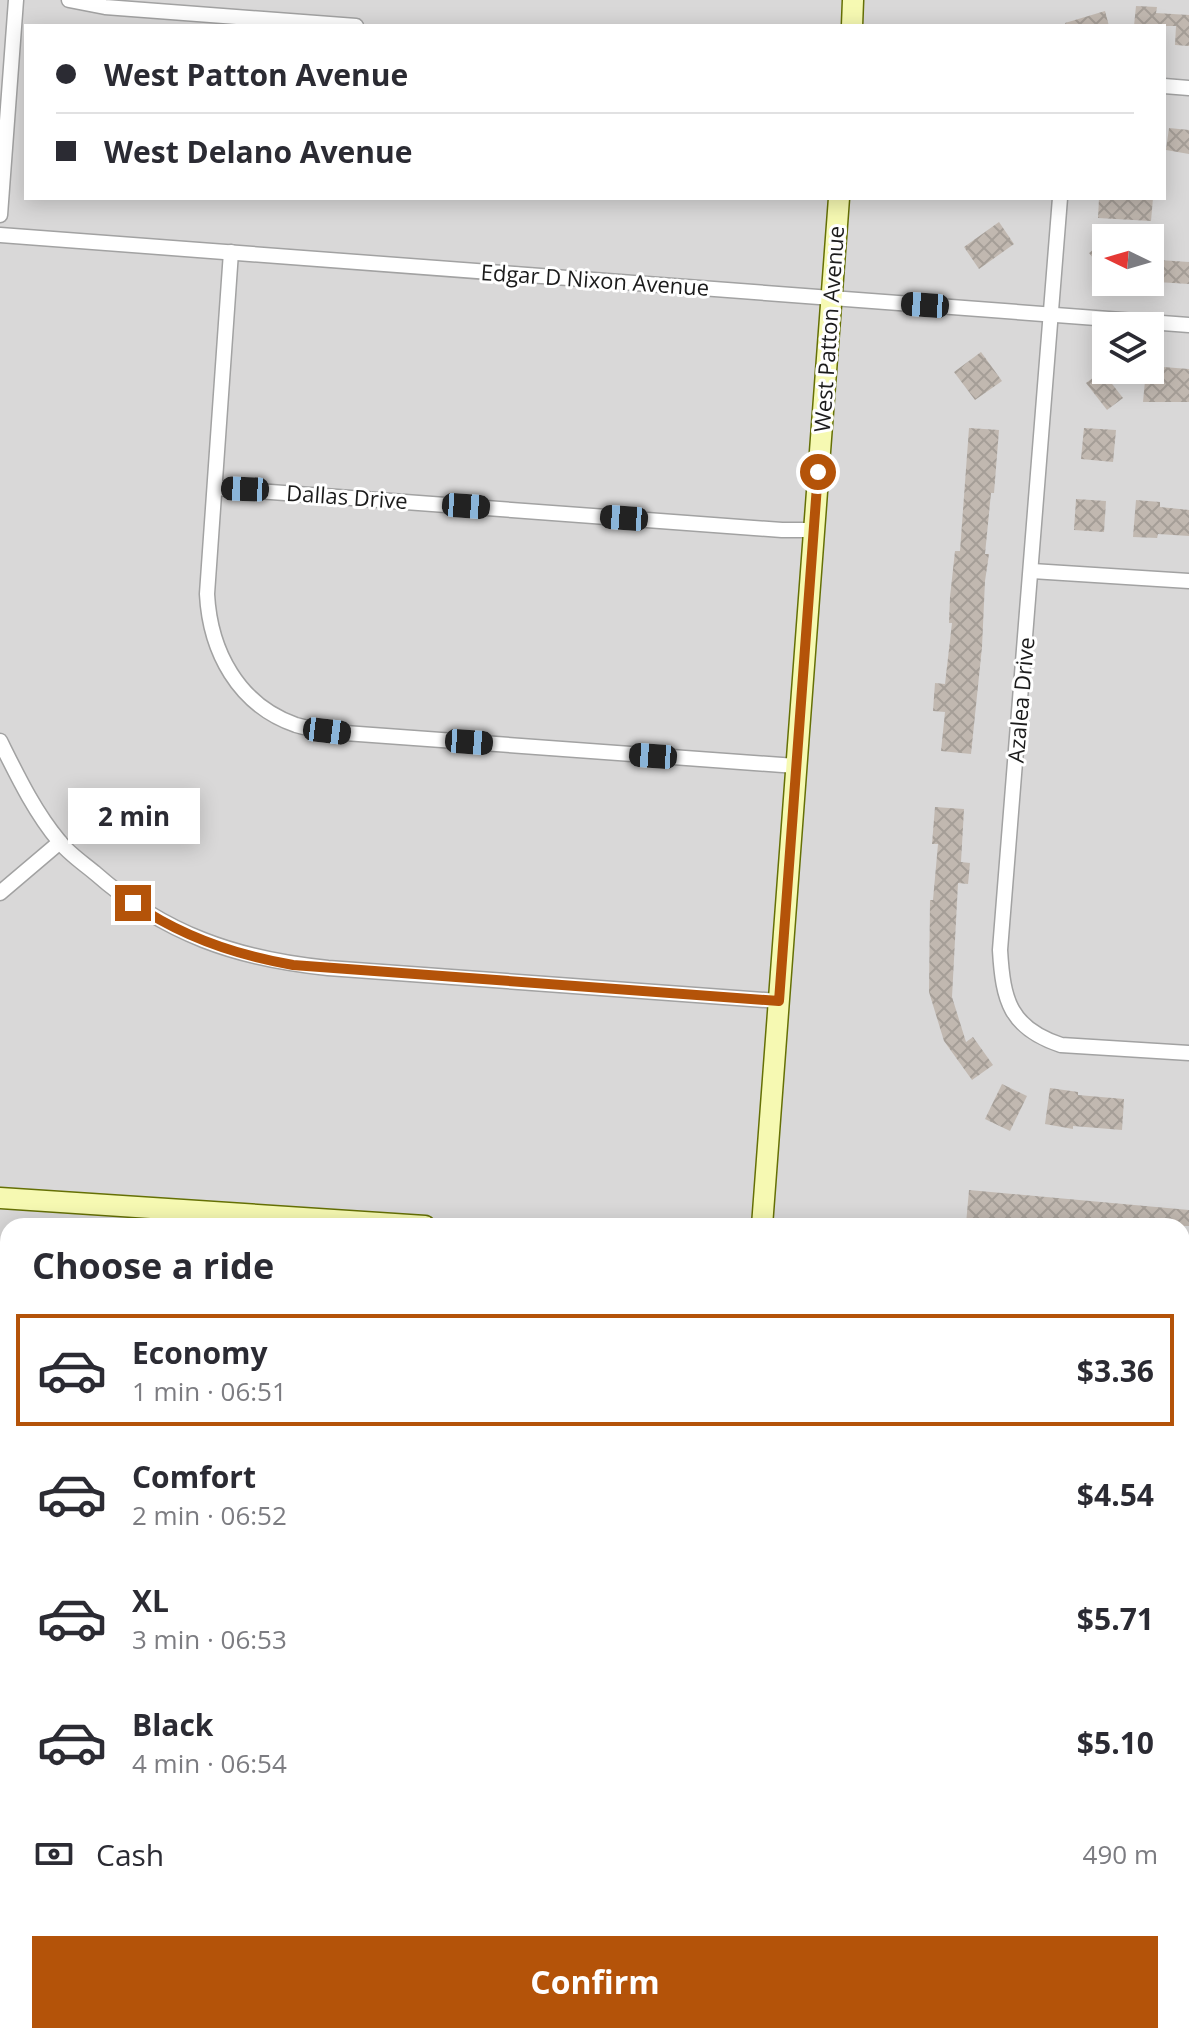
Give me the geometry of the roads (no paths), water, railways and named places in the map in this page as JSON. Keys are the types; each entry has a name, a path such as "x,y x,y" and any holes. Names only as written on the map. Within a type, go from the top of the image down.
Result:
{"street":[{"path":"0,215 16,0"},
{"path":"69,0 105,7 330,24"},
{"path":"852,24 853,0"},
{"path":"1166,86 1189,88"},
{"name":"West Patton Avenue","path":"763,1218 839,200"},
{"name":"Azalea Drive","path":"1060,200 1000,950 1006,997 1013,1015 1026,1029 1061,1045 1189,1053"},
{"name":"Edgar D Nixon Avenue","path":"0,235 1189,325"},
{"path":"231,252 207,594 214,639 226,668 248,695 271,713 294,724 345,733 796,766"},
{"name":"Dallas Drive","path":"216,488 814,530"},
{"path":"1032,571 1189,581"},
{"path":"0,741 24,789 60,842 113,889 153,917 205,942 257,958 328,968 779,1001"},
{"path":"0,893 60,842"},
{"path":"0,1198 304,1218"}]}
